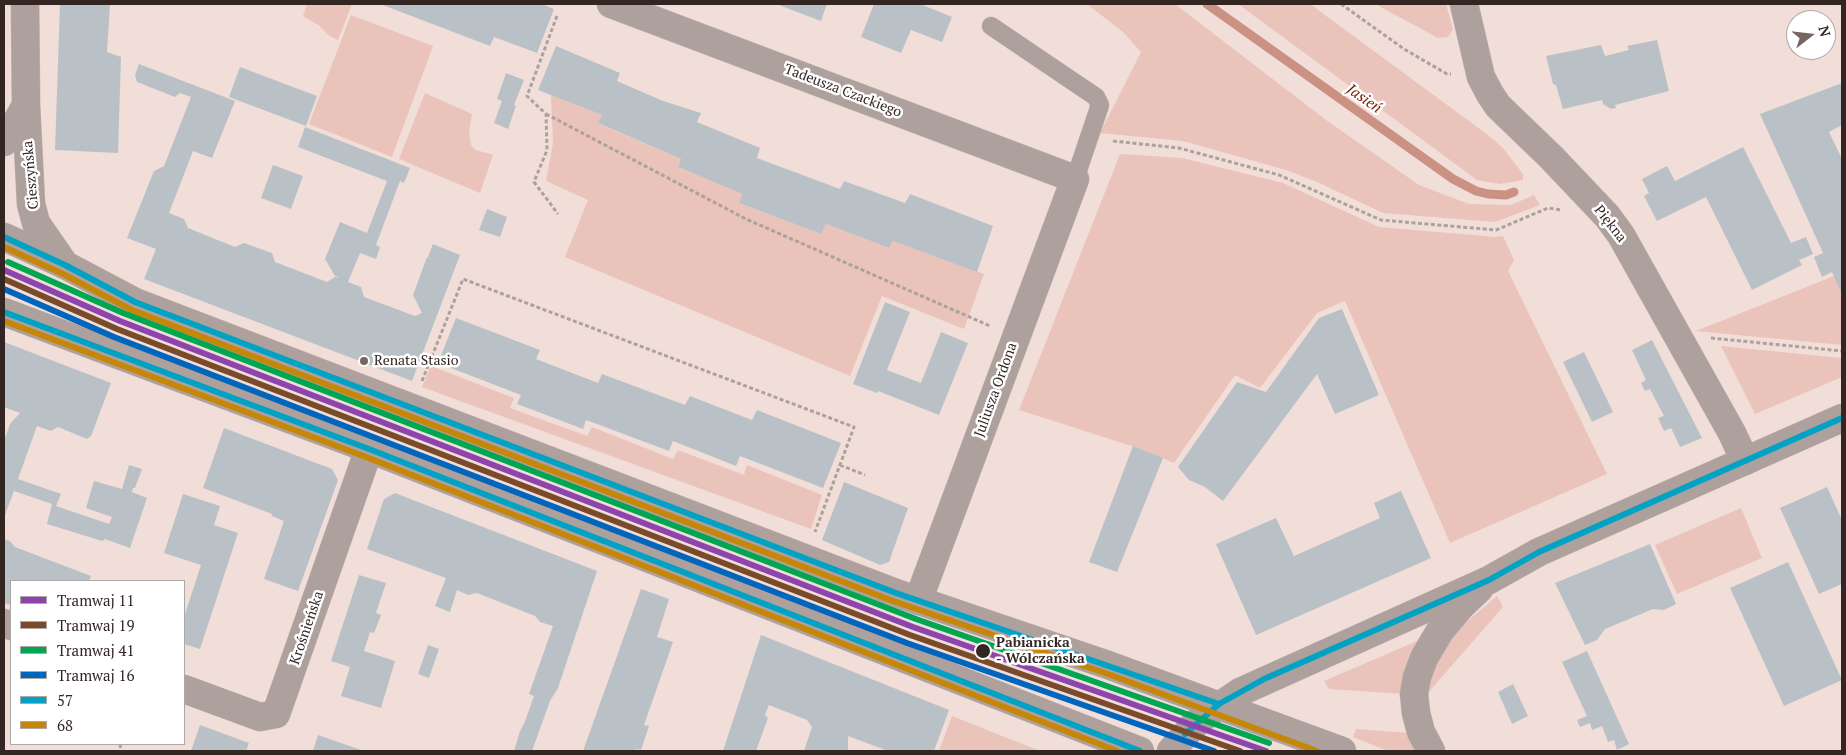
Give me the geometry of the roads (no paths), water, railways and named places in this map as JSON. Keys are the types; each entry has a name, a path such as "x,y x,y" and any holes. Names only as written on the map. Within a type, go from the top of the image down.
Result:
{"street":[{"name":"Cieszyńska","path":"25,4 26,105 31,204 36,222 64,265"},
{"name":"Tadeusza Czackiego","path":"611,4 1075,179"},
{"name":"Piękna","path":"1464,4 1481,77 1498,106 1551,157 1607,216 1621,236 1732,433 1744,460"},
{"name":"Cieszyńska","path":"4,142 26,105"},
{"name":"Juliusza Ordona","path":"918,601 1075,179"},
{"path":"4,237 64,265 135,302 918,601 1219,704 1342,751"},
{"path":"4,312 369,449 1140,751"},
{"path":"1171,751 1193,726 1219,704 1240,692 1489,580 1539,552 1842,418"},
{"name":"Krośnieńska","path":"185,689 260,717 276,714 369,449"},
{"path":"1431,751 1421,732 1416,713 1414,694 1419,671 1424,658 1440,632 1462,605 1489,580"}],"lane":[{"path":"991,26 1096,97 1100,105 1075,179"}],"waterway":[{"name":"Jasień","path":"1207,4 1453,179 1476,191 1488,194 1506,195 1514,192"}],"tram line":[{"name":"41","path":"8,262 123,313 916,619 1269,743"},
{"name":"11","path":"4,270 120,321 913,627 1266,751"},
{"name":"19","path":"4,279 117,329 910,635 1240,751"},
{"name":"16","path":"4,289 114,337 907,643 1214,751"}],"place":[{"name":"Renata Stasio","path":"364,361"},
{"name":"Pabianicka - Wólczańska","path":"983,651"}]}
